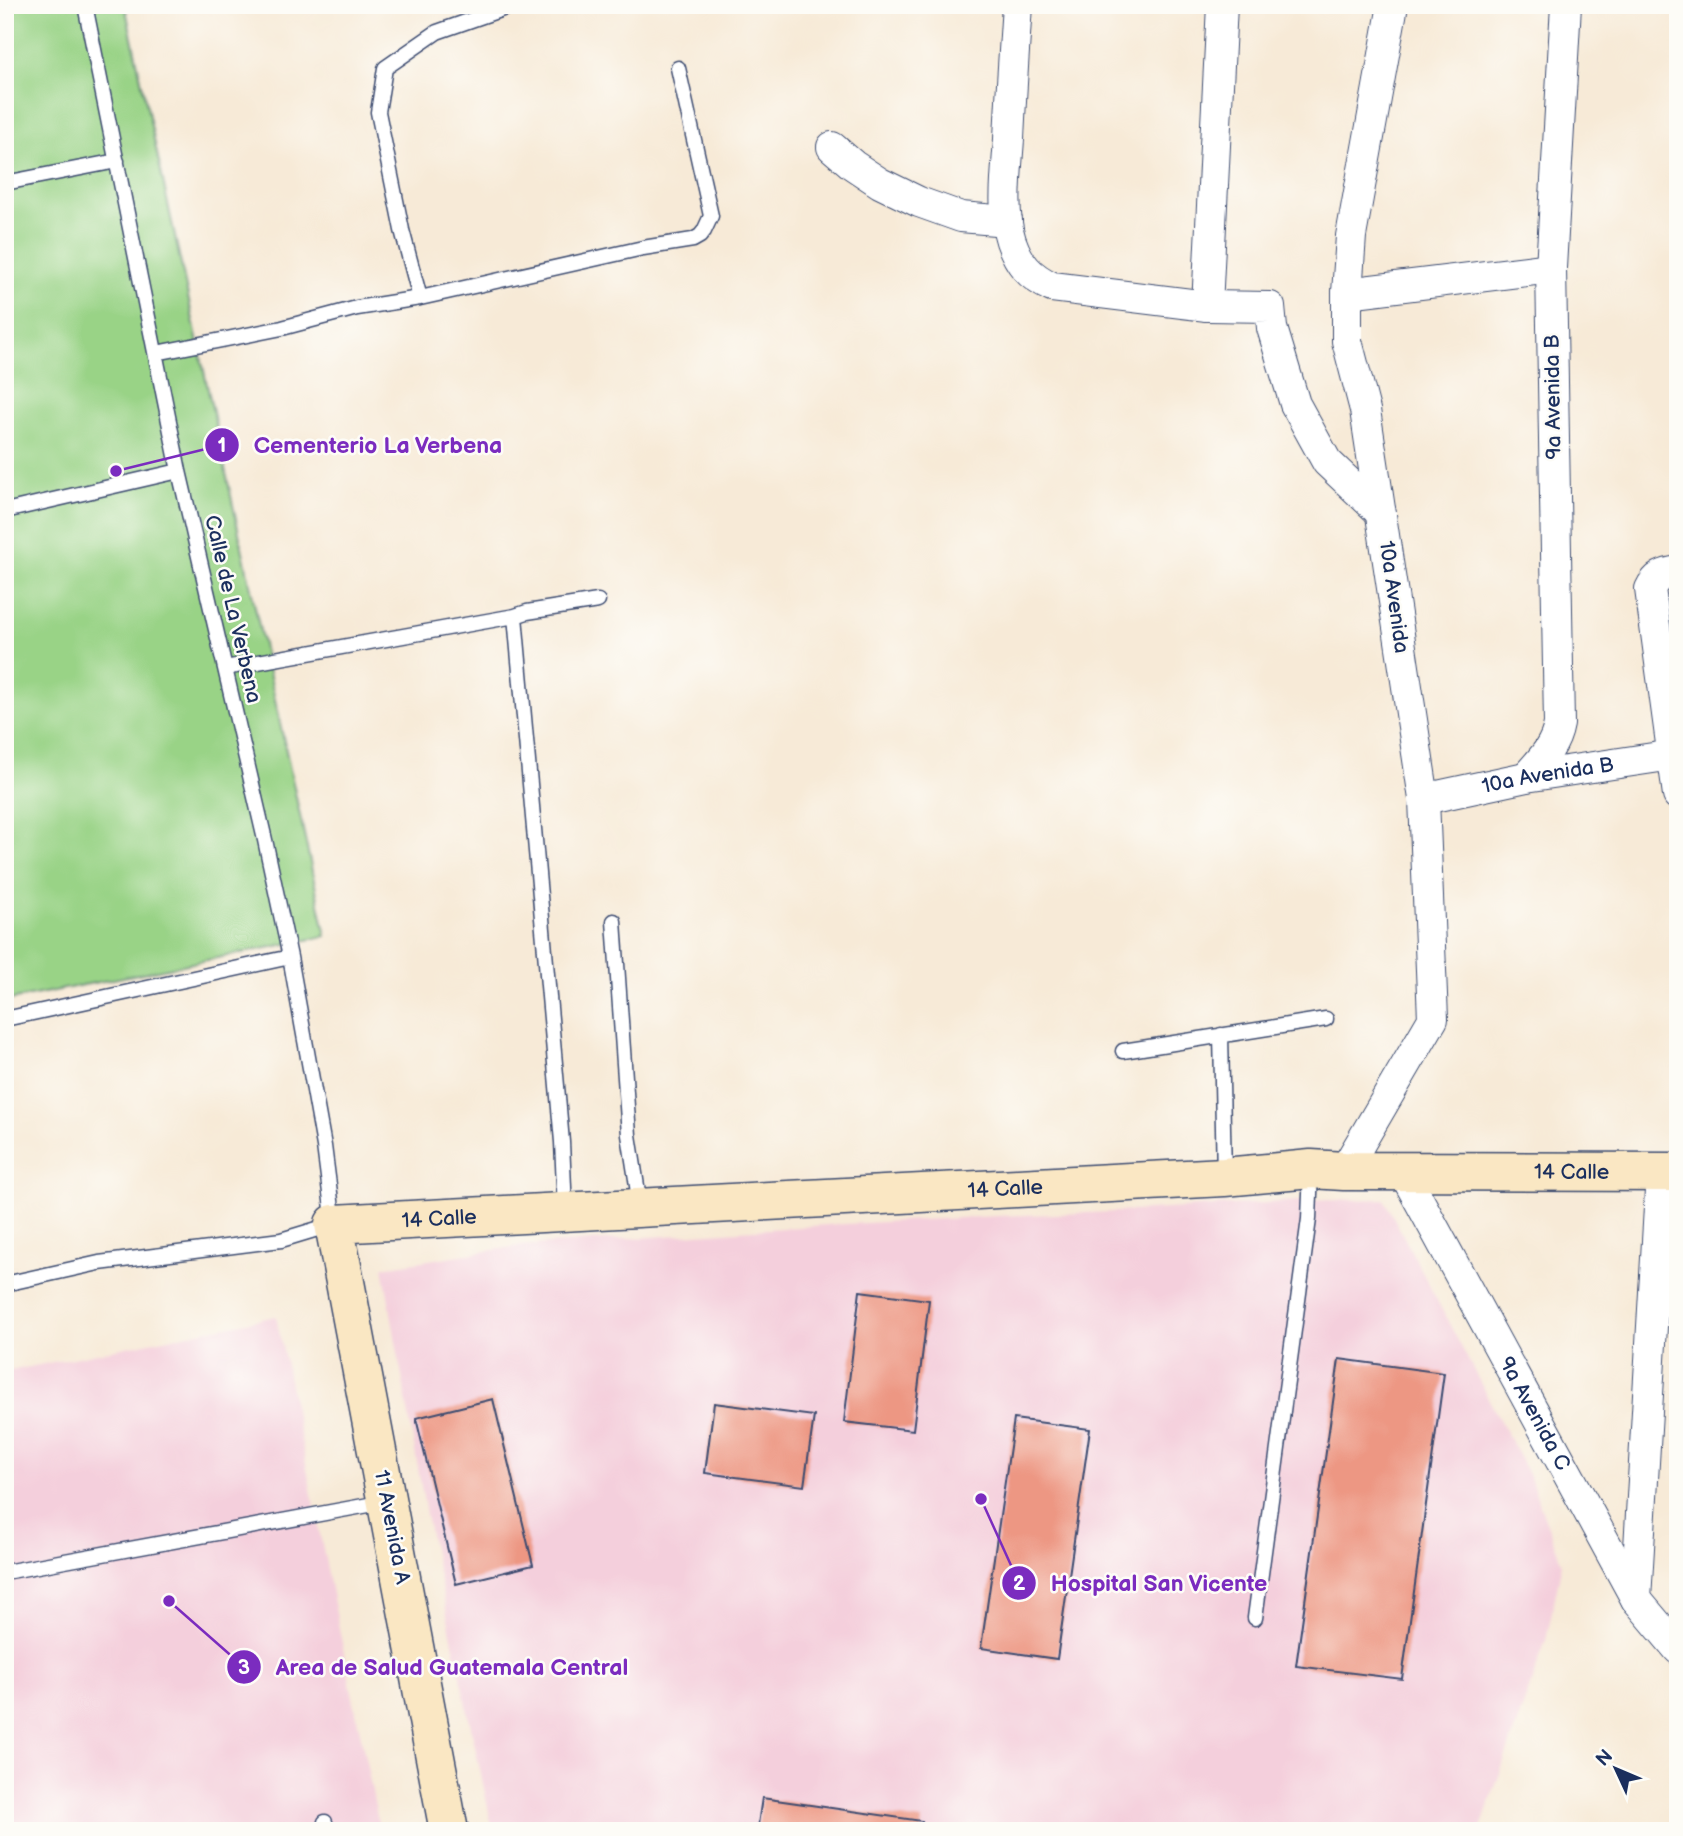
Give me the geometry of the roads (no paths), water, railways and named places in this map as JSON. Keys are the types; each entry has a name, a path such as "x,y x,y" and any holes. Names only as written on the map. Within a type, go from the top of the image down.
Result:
{"street":[{"path":"1017,5 1006,184 1010,239 1023,267 1038,281 1052,287 1207,306 1270,307 1272,328 1295,404 1327,462 1381,513"},
{"path":"1207,306 1222,5"},
{"name":"10a Avenida","path":"1328,1170 1433,1019 1424,799 1365,410 1347,341 1351,236 1393,5"},
{"name":"9a Avenida B","path":"1526,778 1553,745 1559,724 1551,268 1566,5"},
{"path":"832,147 880,183 919,202 961,217 1007,221"},
{"path":"1347,293 1551,268"},
{"path":"1678,570 1664,573 1654,581 1650,589 1678,795"},
{"name":"10a Avenida B","path":"1424,799 1526,778 1673,755"},
{"name":"14 Calle","path":"334,1224 1328,1170 1669,1173"},
{"name":"9a Avenida C","path":"1403,1171 1636,1600 1678,1649"},
{"path":"1636,1600 1669,1173"},
{"name":"11 Avenida A","path":"334,1224 450,1831"}],"lane":[{"name":"Calle de La Verbena","path":"85,5 179,471 290,957 324,1146 334,1224"},
{"path":"420,298 402,230 378,112 385,68 437,32 514,5"},
{"path":"156,353 282,328 356,308 420,298 643,248 693,240 709,223 711,216 678,68"},
{"path":"5,183 117,161"},
{"path":"5,510 179,471"},
{"path":"225,668 598,601"},
{"path":"514,616 562,1142 565,1212"},
{"path":"614,921 629,1135 640,1207"},
{"path":"5,1018 290,957"},
{"path":"1123,1051 1326,1019"},
{"path":"1221,1035 1224,1177"},
{"path":"1255,1618 1309,1219 1328,1170"},
{"path":"5,1283 99,1263 281,1240 334,1224"},
{"path":"5,1572 387,1501"}],"place":[{"name":"Cementerio La Verbena","path":"116,471"},
{"name":"Hospital San Vicente","path":"981,1499"},
{"name":"Area de Salud Guatemala Central","path":"169,1601"}]}
